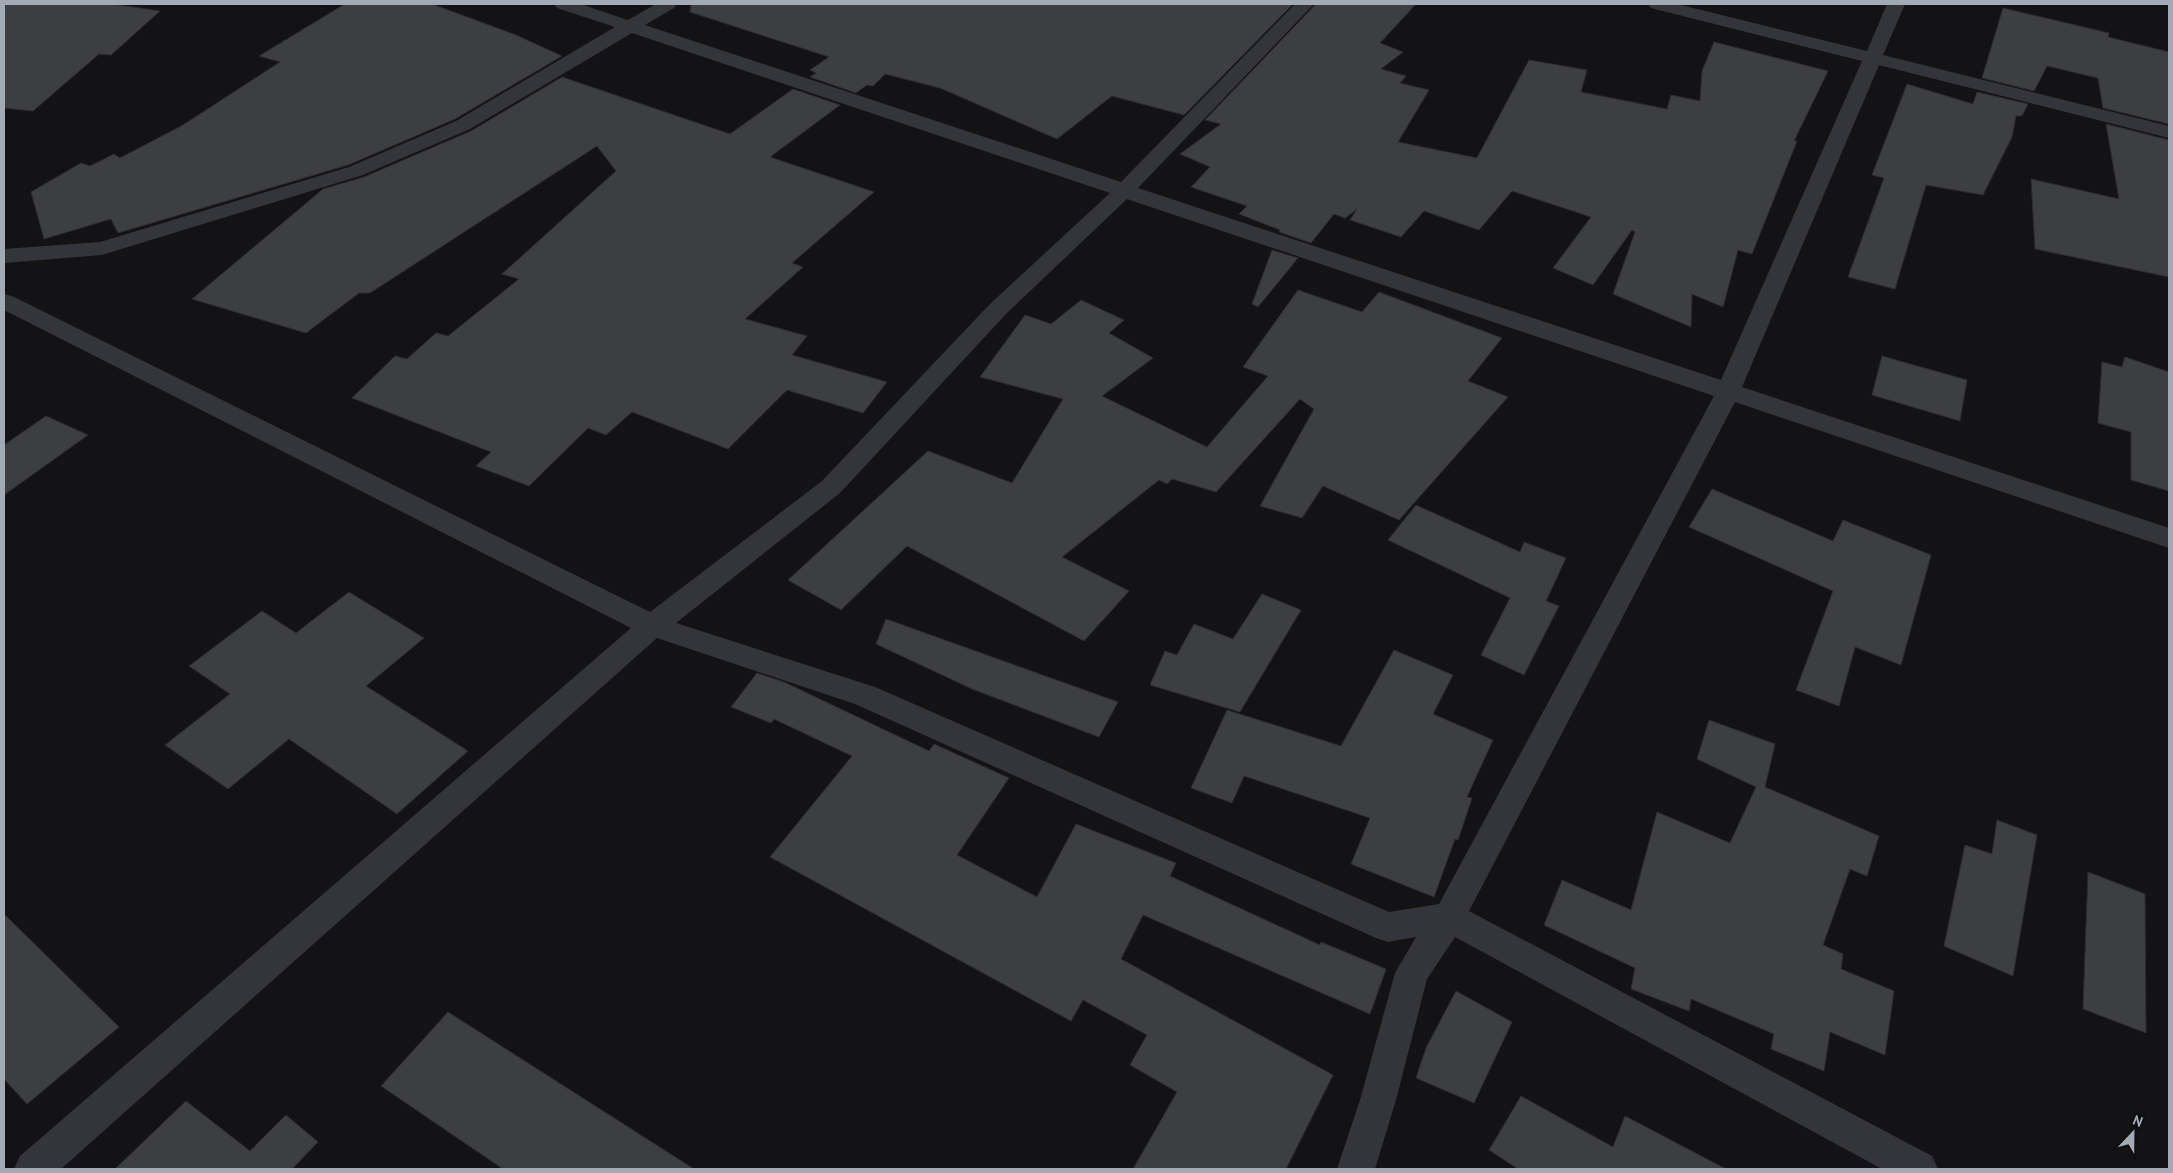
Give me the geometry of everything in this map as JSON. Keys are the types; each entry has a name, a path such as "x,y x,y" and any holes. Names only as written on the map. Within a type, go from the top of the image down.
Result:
{"street":[{"path":"563,4 2169,538"},
{"path":"4,256 102,248 356,171 463,125 668,4"},
{"path":"33,1169 652,626 831,487 998,309 1125,190 1305,4"},
{"path":"1657,4 2169,132"},
{"path":"1356,1169 1378,1100 1412,973 1449,917 1728,392 1896,4"},
{"path":"4,301 652,626 864,696 1388,927 1449,917 1919,1169"}],"building":[{"path":"4,4 112,4 160,11 111,55 99,54 33,111 4,108"},
{"path":"345,4 432,4 516,35 562,56 455,119 348,165 118,233 111,219 44,239 31,192 81,163 90,166 114,154 120,158 183,125 280,62 259,56"},
{"path":"691,4 1293,4 1184,115 1112,96 1057,139 940,88 885,74 873,86 867,85 856,93 810,77 816,73 810,70 829,57 690,12"},
{"path":"1316,4 1416,4 1380,43 1403,52 1381,69 1406,76 1400,83 1429,90 1398,142 1477,158 1529,60 1587,70 1581,92 1667,109 1671,95 1700,101 1702,71 1714,42 1828,71 1794,141 1797,141 1752,254 1738,250 1723,307 1692,294 1691,327 1613,294 1635,232 1632,230 1593,285 1553,268 1591,217 1512,191 1479,230 1424,211 1401,237 1350,220 1357,209 1345,218 1334,214 1311,243 1279,232 1280,230 1239,214 1247,206 1191,187 1210,167 1180,154 1221,124 1205,120"},
{"path":"2003,8 2109,33 2108,37 2169,52 2169,124 2103,108 2098,78 2047,66 2034,91 1982,78"},
{"path":"562,77 730,134 793,89 840,105 770,157 874,192 792,263 803,267 745,319 807,336 792,355 887,382 863,413 787,390 728,449 632,412 606,435 588,428 529,486 476,466 491,452 352,398 395,356 407,359 436,333 448,336 519,279 502,274 616,171 597,146 370,293 359,293 306,333 192,299 323,189 364,177 471,131"},
{"path":"1907,84 1973,104 1977,92 2028,104 2022,116 2016,116 2012,137 1983,195 1926,185 1895,289 1848,277 1884,178 1872,175"},
{"path":"2106,124 2169,140 2169,277 2035,249 2031,179 2119,199"},
{"path":"1272,250 1298,258 1258,307 1252,304"},
{"path":"1298,290 1362,312 1379,292 1502,338 1468,381 1508,397 1399,520 1323,486 1302,518 1260,506 1314,409 1300,399 1216,492 1172,479 1167,484 1159,480 1062,557 1129,591 1084,641 907,546 841,610 788,580 928,451 1012,483 1063,399 980,377 1025,315 1051,324 1081,300 1124,320 1109,333 1153,358 1102,396 1207,447 1268,376 1243,367"},
{"path":"1882,356 1967,380 1960,421 1872,395"},
{"path":"2125,357 2169,372 2169,491 2131,480 2131,432 2098,423 2102,362 2122,367"},
{"path":"46,416 88,435 4,495 4,445"},
{"path":"1712,489 1833,541 1843,520 1931,555 1901,665 1855,647 1839,706 1796,690 1833,591 1689,527"},
{"path":"1416,505 1520,552 1524,542 1566,558 1546,601 1559,606 1524,675 1481,655 1510,598 1388,540"},
{"path":"349,592 424,638 366,686 468,751 397,814 289,739 228,789 165,745 230,694 189,666 262,611 296,633"},
{"path":"1262,594 1301,610 1240,712 1150,685 1165,651 1177,655 1194,624 1233,639"},
{"path":"886,619 1118,702 1099,737 972,689 876,644"},
{"path":"1394,650 1453,675 1433,714 1493,740 1467,797 1472,798 1458,840 1455,839 1434,897 1351,864 1370,818 1244,776 1232,803 1191,788 1227,710 1341,746"},
{"path":"757,673 784,682 929,751 934,744 1009,778 957,855 1037,897 1076,824 1176,863 1170,876 1320,945 1321,942 1386,969 1370,1014 1143,915 1121,959 1333,1075 1286,1169 1133,1169 1177,1092 1130,1065 1147,1035 1083,1000 1071,1021 770,857 852,756 774,719 771,723 731,707"},
{"path":"1709,720 1775,744 1765,787 1879,836 1867,876 1850,869 1823,945 1843,954 1841,969 1894,991 1885,1055 1830,1032 1824,1071 1771,1049 1774,1034 1691,999 1689,1011 1631,989 1635,968 1544,925 1562,880 1631,910 1657,812 1730,843 1756,787 1697,759"},
{"path":"1997,820 2037,835 2013,976 1944,946 1965,845 1992,854"},
{"path":"2088,872 2145,894 2146,1033 2083,1009"},
{"path":"4,914 119,1027 27,1104 4,1079"},
{"path":"1456,991 1512,1022 1474,1103 1416,1078 1426,1048"},
{"path":"448,1012 694,1169 503,1169 381,1086"},
{"path":"1521,1096 1613,1147 1625,1116 1726,1169 1518,1169 1489,1150"},
{"path":"186,1101 250,1151 286,1115 318,1142 292,1169 115,1169"}]}
